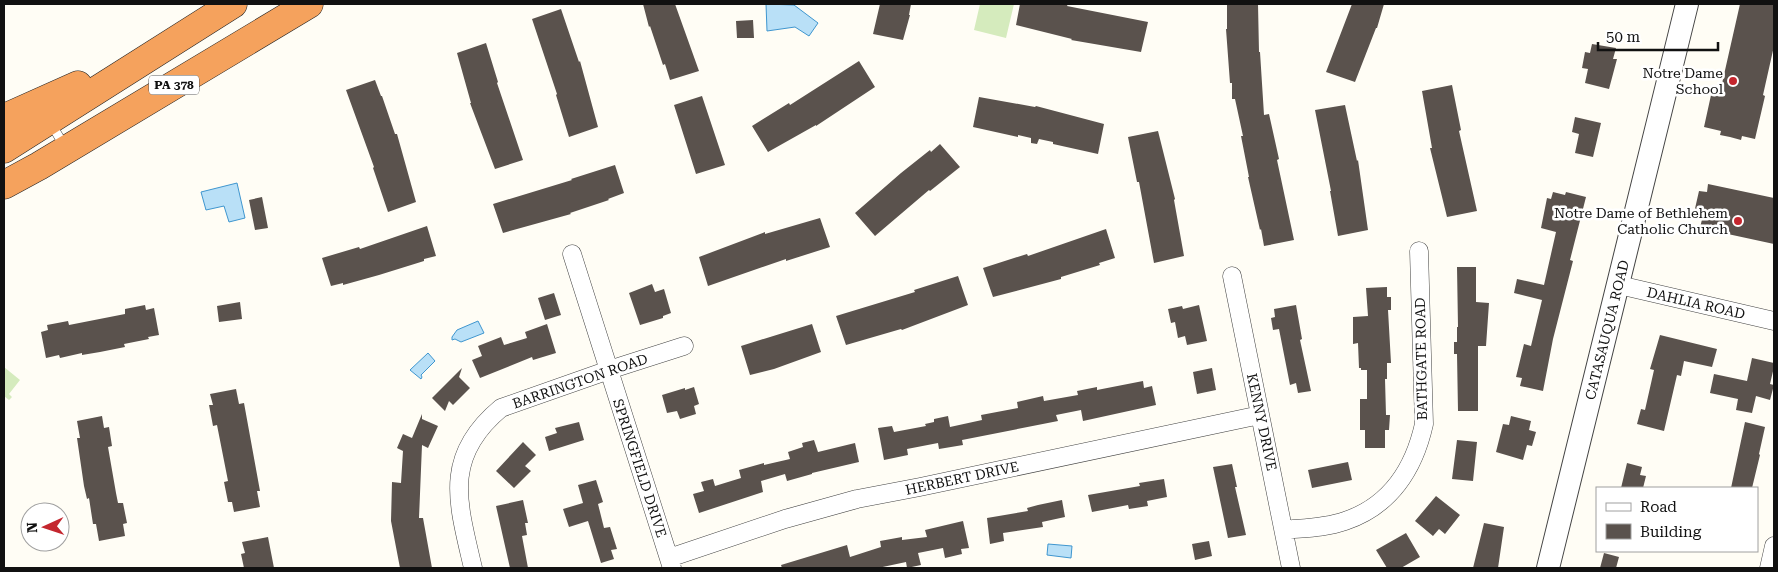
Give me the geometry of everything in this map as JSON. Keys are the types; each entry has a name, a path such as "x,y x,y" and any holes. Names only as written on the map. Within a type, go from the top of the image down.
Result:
{"highway":[{"path":"4,149 233,4"},
{"name":"PA 378","path":"39,166 310,4"},
{"path":"4,118 174,40"},
{"path":"4,185 39,166"},
{"path":"4,195 39,166"}],"street":[{"name":"CATASAUQUA ROAD","path":"1548,568 1687,4"},
{"name":"BATHGATE ROAD","path":"1284,530 1344,521 1365,511 1387,496 1412,463 1424,424 1419,251"},
{"name":"SPRINGFIELD DRIVE","path":"572,254 671,563"},
{"name":"KENNY DRIVE","path":"1232,276 1291,568"},
{"name":"DAHLIA ROAD","path":"1619,285 1774,321"},
{"name":"BARRINGTON ROAD","path":"473,568 461,516 458,481 465,456 476,432 488,419 501,408 684,346"},
{"name":"HERBERT DRIVE","path":"671,563 786,519 857,499 1260,415"},
{"path":"1769,568 1774,546"}],"lane":[{"path":"49,120 66,150"}],"green space":[{"path":"980,4 1014,4 1006,38 974,30"},
{"path":"4,367 20,380 9,394 12,397 9,400 4,396"}],"water":[{"path":"766,4 794,5 818,23 809,36 795,27 767,31"},
{"path":"237,183 245,218 229,222 224,206 206,210 201,192"},
{"path":"478,321 484,333 461,342 455,339 452,340 457,330"},
{"path":"428,353 435,361 421,375 421,379 410,370"},
{"path":"1048,544 1072,546 1071,558 1047,555"}],"building":[{"path":"643,4 675,4 699,71 670,80 649,27"},
{"path":"880,4 911,4 903,40 873,34"},
{"path":"1020,4 1068,4 1067,6 1148,22 1141,52 1071,40 1016,25"},
{"path":"1227,4 1258,4 1259,52 1264,115 1269,114 1294,240 1264,246 1248,177 1241,136 1243,136 1235,99 1232,99 1226,29"},
{"path":"1352,4 1384,4 1377,28 1355,82 1326,72"},
{"path":"1740,4 1774,4 1774,46 1755,139 1742,136 1741,140 1720,135 1721,131 1704,127 1713,86 1721,88"},
{"path":"561,9 580,61 598,127 569,137 532,19"},
{"path":"753,20 754,38 737,38 736,21"},
{"path":"486,43 497,83 523,160 495,169 470,103 457,53"},
{"path":"1592,44 1616,48 1613,59 1617,59 1609,89 1585,83 1588,69 1582,68 1585,52 1590,53"},
{"path":"859,61 875,87 816,126 768,152 752,126 789,103 790,105"},
{"path":"375,80 395,134 397,134 416,202 388,212 346,90"},
{"path":"1452,85 1461,130 1459,131 1477,211 1447,217 1430,148 1432,148 1422,91"},
{"path":"702,96 725,165 696,174 674,105"},
{"path":"979,97 1036,106 1104,124 1098,154 1039,139 1037,144 1031,143 1031,138 973,127"},
{"path":"1345,105 1358,160 1368,230 1338,236 1315,110"},
{"path":"1575,117 1601,123 1593,157 1575,153 1579,134 1572,132"},
{"path":"1158,131 1175,199 1184,256 1154,263 1139,182 1137,182 1128,137"},
{"path":"940,144 960,167 929,190 875,236 855,213 901,173"},
{"path":"615,165 624,193 571,214 503,233 493,204"},
{"name":"Notre Dame of Bethlehem Catholic Church","path":"1708,184 1774,198 1774,244 1700,228 1703,215 1694,213 1699,191 1707,192"},
{"path":"1553,192 1565,195 1566,192 1586,197 1570,260 1573,261 1553,339 1543,391 1520,386 1522,378 1516,377 1524,344 1531,346 1542,300 1514,293 1517,279 1544,285 1556,232 1541,228 1547,198 1551,199"},
{"path":"262,197 268,228 255,230 249,200"},
{"path":"820,218 830,247 786,261 786,259 708,286 699,257 765,232 765,234"},
{"path":"427,226 436,256 379,275 343,285 343,283 331,286 322,258 359,247 360,249"},
{"path":"1106,229 1115,258 1099,263 1100,265 1061,277 1061,279 993,297 983,268 1027,254 1028,256"},
{"path":"1457,267 1476,267 1476,302 1489,303 1486,346 1478,346 1478,411 1458,411 1457,354 1454,354 1454,342 1457,342 1458,327"},
{"path":"958,276 968,305 902,330 846,345 836,316 915,292 914,290"},
{"path":"652,284 655,292 664,289 671,313 663,316 663,318 640,325 629,293"},
{"path":"1387,287 1387,297 1391,297 1391,310 1388,310 1391,363 1387,363 1387,379 1385,379 1386,415 1390,415 1389,430 1385,430 1385,448 1365,448 1365,430 1360,430 1360,399 1367,399 1367,370 1359,368 1358,343 1353,344 1353,317 1368,316 1366,288"},
{"path":"554,293 561,315 545,320 538,298"},
{"path":"240,302 242,319 219,322 217,306"},
{"path":"145,305 146,310 154,308 159,335 124,344 125,347 82,355 82,353 60,358 59,355 46,358 41,332 48,330 47,325 68,321 69,325 125,314 125,309"},
{"path":"1199,305 1207,341 1187,345 1185,336 1178,338 1175,322 1171,323 1168,309 1182,306 1183,309"},
{"path":"1296,305 1302,339 1300,340 1311,391 1298,393 1296,383 1290,385 1279,329 1273,330 1271,318 1275,317 1274,309"},
{"path":"547,324 556,353 533,360 532,357 480,378 472,360 482,356 478,346 501,337 504,345 527,338 525,332"},
{"path":"812,324 821,352 774,369 750,375 741,346"},
{"path":"1660,335 1717,349 1712,367 1684,361 1681,376 1677,375 1664,431 1637,424 1641,409 1645,410 1654,370 1650,369"},
{"path":"1752,358 1774,363 1770,384 1774,385 1770,400 1756,396 1752,413 1736,410 1738,399 1710,393 1714,374 1747,381"},
{"path":"462,368 459,377 470,388 453,405 449,401 445,411 432,398"},
{"path":"1212,368 1216,390 1197,394 1193,372"},
{"path":"1143,381 1144,388 1152,386 1156,405 1083,421 1081,410 1056,415 1058,421 962,440 963,445 939,449 938,443 907,449 908,455 884,460 878,428 892,426 894,432 926,426 925,424 934,422 934,419 948,416 950,427 982,420 981,415 1018,408 1017,402 1043,396 1044,401 1078,395 1077,391 1097,387 1097,390"},
{"path":"694,387 699,404 694,406 696,414 680,419 677,411 667,413 662,395"},
{"path":"236,389 239,404 244,403 260,491 257,491 260,507 234,512 232,502 228,502 224,482 228,481 217,425 213,426 209,405 213,405 210,394"},
{"path":"422,414 422,419 438,426 428,448 422,445 419,518 423,518 432,568 400,568 391,521 392,482 401,483 403,451 397,448 403,434 412,438"},
{"path":"102,416 104,428 109,427 112,446 108,447 116,493 118,503 123,503 127,523 123,524 125,536 99,541 96,524 93,524 89,498 87,499 84,486 77,438 80,438 77,421"},
{"path":"1511,416 1531,421 1529,430 1536,432 1532,446 1527,445 1523,460 1496,452 1503,424 1509,425"},
{"path":"579,422 584,440 549,451 545,437 557,433 555,428"},
{"path":"1745,422 1765,427 1752,487 1731,487"},
{"path":"814,440 818,452 855,443 859,462 787,481 785,474 761,481 763,492 699,513 693,494 704,491 701,482 713,479 715,486 741,478 739,470 764,463 764,465 790,459 788,452 803,447 802,443"},
{"path":"1457,440 1477,442 1473,481 1452,479"},
{"path":"523,442 536,455 525,466 531,471 514,488 496,471"},
{"path":"1348,462 1352,480 1312,488 1308,470"},
{"path":"1627,463 1642,467 1640,475 1646,476 1643,487 1621,487"},
{"path":"1232,464 1237,487 1235,487 1246,535 1228,538 1213,467"},
{"path":"1164,479 1167,497 1147,501 1148,506 1129,509 1128,505 1092,512 1088,495 1140,486 1139,483"},
{"path":"596,480 603,502 598,504 604,528 610,527 617,549 611,550 614,559 601,563 588,521 569,527 563,509 583,503 578,485"},
{"path":"1436,496 1460,515 1445,534 1439,529 1433,536 1415,521"},
{"path":"523,500 528,523 525,523 527,535 522,536 528,568 510,568 496,506"},
{"path":"1062,500 1065,517 1042,522 1043,527 1003,533 1004,541 990,544 987,518 1028,511 1027,508"},
{"path":"963,521 969,548 961,549 962,554 945,558 943,548 918,553 921,565 907,568 906,562 878,568 782,568 781,565 847,545 850,557 881,547 880,541 902,537 902,540 927,537 925,530"},
{"path":"1484,523 1504,527 1498,568 1473,568"},
{"path":"1406,533 1420,557 1401,568 1387,568 1376,550"},
{"path":"268,537 274,568 244,568 241,554 245,553 242,542"},
{"path":"1209,541 1212,556 1195,560 1192,544"},
{"path":"1604,553 1619,557 1616,568 1600,568"}],"place":[{"name":"Notre Dame School","path":"1733,81"},
{"name":"Notre Dame of Bethlehem Catholic Church","path":"1738,221"}]}
